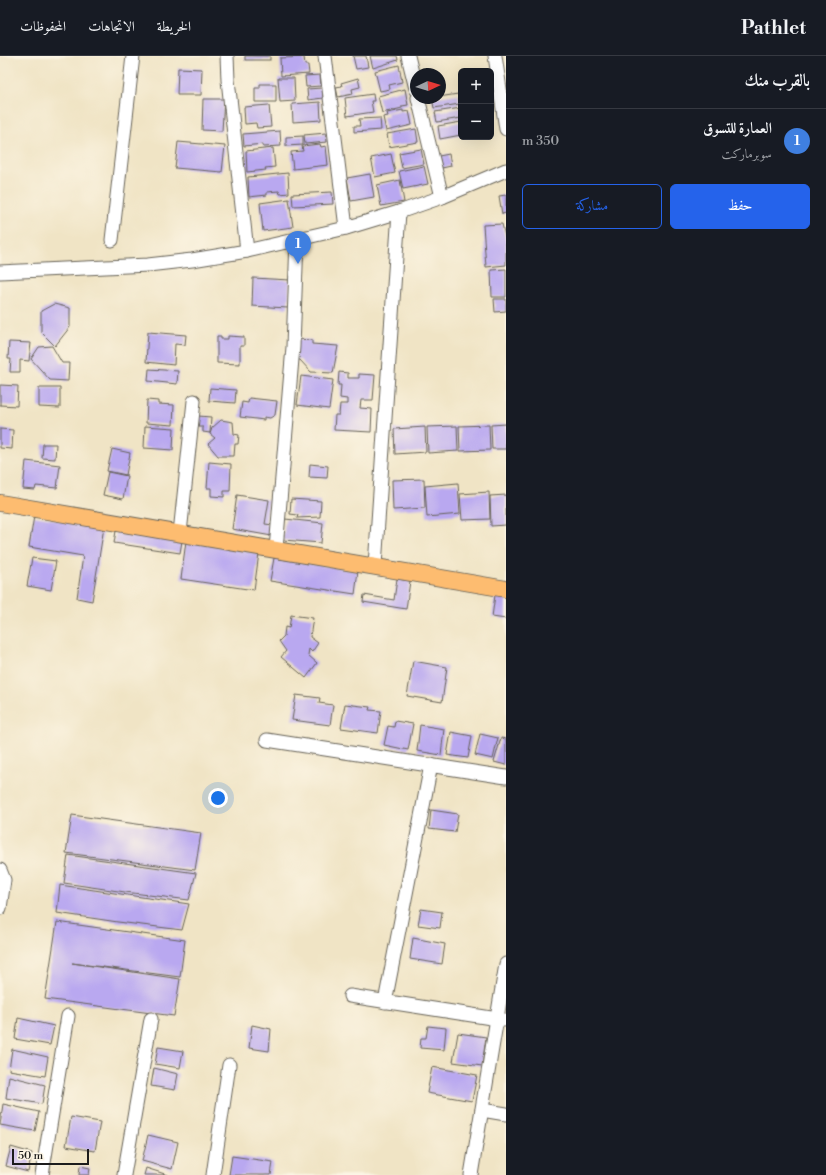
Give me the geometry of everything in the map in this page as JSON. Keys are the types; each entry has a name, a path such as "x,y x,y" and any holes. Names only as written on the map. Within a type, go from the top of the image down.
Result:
{"main road":[{"path":"0,503 506,589"}],"street":[{"path":"112,240 133,56"},
{"path":"227,56 228,80 247,251"},
{"path":"325,56 346,228"},
{"path":"408,56 411,68"},
{"path":"495,56 506,129"},
{"path":"419,104 442,197"},
{"path":"0,272 148,264 192,260 247,251 346,228 399,212 442,197 506,170"},
{"path":"375,566 399,212"},
{"path":"276,549 293,347 297,240"},
{"path":"180,533 194,401"},
{"path":"267,740 506,777"},
{"path":"385,1002 431,765"},
{"path":"0,870 4,880 0,908"},
{"path":"471,1175 482,1110 502,1019 506,964"},
{"path":"350,996 502,1019"},
{"path":"42,1175 68,1016"},
{"path":"124,1175 151,1019"},
{"path":"213,1175 229,1065"},
{"path":"482,1110 506,1114"}],"building":[{"path":"245,56 270,56 270,60 245,60"},
{"path":"353,56 366,56 368,67 356,69"},
{"path":"370,56 397,56 398,60 373,68"},
{"path":"304,57 305,65 308,65 309,74 281,76 280,58"},
{"path":"399,65 402,82 389,85 390,89 380,91 375,71"},
{"path":"178,68 202,69 201,95 177,95"},
{"path":"320,75 321,86 306,87 305,76"},
{"path":"278,78 294,78 295,101 280,102"},
{"path":"358,78 360,87 352,89 353,94 338,97 336,87 342,86 341,83"},
{"path":"260,84 276,84 276,102 255,102 255,88 260,88"},
{"path":"322,88 323,98 308,100 307,89"},
{"path":"405,89 408,105 382,113 378,96"},
{"path":"373,94 374,101 371,101 373,112 347,116 345,98"},
{"path":"458,94 458,104 434,108 433,104 446,104 446,96"},
{"path":"203,99 224,99 222,131 202,130"},
{"path":"320,102 321,120 293,122 292,104"},
{"path":"269,105 271,127 257,128 256,123 245,124 244,107"},
{"path":"458,108 458,118 437,122 435,112"},
{"path":"403,110 403,112 409,111 412,125 386,131 383,117 388,116 387,113"},
{"path":"380,118 381,130 354,132 354,126 360,126 359,119"},
{"path":"458,123 458,136 440,139 438,126"},
{"path":"416,129 418,142 389,147 387,134"},
{"path":"280,131 281,146 263,147 263,144 244,146 243,134"},
{"path":"326,133 327,142 305,144 304,135"},
{"path":"303,136 303,145 286,146 286,137"},
{"path":"178,142 225,146 222,172 175,168"},
{"path":"320,144 321,147 326,146 328,165 293,169 291,152 303,151 302,146"},
{"path":"273,148 275,167 265,168 266,170 247,172 246,151"},
{"path":"421,149 424,164 402,168 399,153"},
{"path":"391,154 395,173 375,177 371,158"},
{"path":"449,154 451,166 442,168 439,156"},
{"path":"424,166 428,184 403,189 399,171"},
{"path":"288,173 289,193 280,194 279,191 267,192 267,195 249,197 248,177"},
{"path":"370,174 374,197 351,201 347,178"},
{"path":"400,180 404,202 381,206 377,185"},
{"path":"332,192 333,204 293,206 292,194"},
{"path":"506,195 506,213 502,214 499,196"},
{"path":"289,199 293,227 263,231 260,203"},
{"path":"502,224 506,241 506,265 486,267 483,225"},
{"path":"506,269 506,297 492,297 491,270"},
{"path":"253,278 290,280 288,308 252,306"},
{"path":"494,299 506,299 506,311 495,312"},
{"path":"54,304 70,308 70,327 55,346 41,332 41,311"},
{"path":"148,332 186,335 185,345 175,344 174,365 146,362"},
{"path":"217,336 221,336 221,339 228,339 228,336 244,337 244,346 240,346 240,364 217,363"},
{"path":"297,339 312,340 312,344 338,346 333,373 311,372 300,360 295,359"},
{"path":"9,342 31,343 29,361 20,360 20,372 10,372 11,359 8,359"},
{"path":"52,346 62,363 69,363 68,381 50,380 31,359 39,347"},
{"path":"149,369 178,371 177,384 148,381"},
{"path":"339,372 348,373 348,378 359,378 359,374 375,375 373,400 361,400 360,408 372,409 371,432 334,430 335,415 339,415 340,404 347,404 347,399 340,398 341,385 338,385"},
{"path":"301,376 333,380 329,409 297,405"},
{"path":"0,385 18,386 17,406 0,405"},
{"path":"39,388 60,388 60,408 39,407"},
{"path":"210,388 236,390 235,403 209,401"},
{"path":"249,398 277,401 275,415 270,418 264,417 264,420 240,417 242,402 248,403"},
{"path":"147,400 158,401 158,404 174,405 173,425 146,423"},
{"path":"198,416 211,417 210,433 203,432 203,427 197,427"},
{"path":"221,420 233,422 234,434 239,435 238,444 235,444 234,456 218,456 208,444 215,438 210,434 212,428"},
{"path":"506,424 506,449 492,449 491,425"},
{"path":"489,425 490,450 460,451 459,426"},
{"path":"145,426 174,428 173,450 144,448"},
{"path":"457,426 458,451 428,453 427,427"},
{"path":"425,427 426,452 395,454 394,429"},
{"path":"0,429 13,430 12,449 0,448"},
{"path":"43,444 56,444 55,459 42,458"},
{"path":"112,449 130,453 126,475 107,471"},
{"path":"26,461 60,465 57,488 36,486 35,490 23,489"},
{"path":"209,462 231,464 230,491 224,491 224,497 211,496 211,488 207,488"},
{"path":"310,464 328,466 327,478 309,477"},
{"path":"108,472 127,476 123,499 103,495"},
{"path":"424,479 425,508 393,510 392,480"},
{"path":"458,483 460,514 427,517 425,486"},
{"path":"489,492 490,519 462,520 460,494"},
{"path":"237,495 269,500 265,524 273,525 272,536 232,529"},
{"path":"506,495 506,525 491,526 490,496"},
{"path":"291,499 321,501 320,517 297,518 298,515 290,514"},
{"path":"34,516 104,527 92,601 77,598 83,556 29,547"},
{"path":"285,519 323,523 321,543 283,540"},
{"path":"116,531 182,541 180,553 114,543"},
{"path":"186,541 259,553 254,590 181,579"},
{"path":"32,558 56,561 51,590 27,586"},
{"path":"274,558 358,571 355,594 270,581"},
{"path":"397,579 410,581 406,609 363,602 364,595 394,600"},
{"path":"495,595 506,597 506,619 492,617"},
{"path":"291,615 313,618 310,637 318,643 312,652 309,649 308,655 317,663 306,678 281,657 286,651 279,641 284,636 285,627 289,628"},
{"path":"413,661 447,667 442,702 407,696"},
{"path":"296,695 320,698 319,703 333,705 330,725 292,720"},
{"path":"345,704 370,707 369,710 381,711 378,733 341,728"},
{"path":"395,721 413,724 408,750 384,745 388,726 394,727"},
{"path":"420,725 444,729 441,755 417,751"},
{"path":"451,732 472,736 468,758 447,755"},
{"path":"480,734 498,738 493,759 475,755"},
{"path":"501,738 506,739 506,765 494,762"},
{"path":"431,810 458,814 455,832 429,829"},
{"path":"72,815 201,833 195,870 66,853"},
{"path":"68,855 196,873 189,900 125,892 64,883"},
{"path":"60,885 189,904 182,930 118,922 57,913"},
{"path":"421,909 442,912 440,928 418,925"},
{"path":"57,922 185,940 180,977 72,963 180,979 174,1016 45,999"},
{"path":"413,938 445,944 442,964 410,959"},
{"path":"18,1018 54,1026 50,1045 15,1039"},
{"path":"252,1025 271,1029 269,1051 249,1048"},
{"path":"428,1026 446,1028 444,1050 420,1048 421,1038 426,1038"},
{"path":"458,1033 486,1037 482,1066 453,1062"},
{"path":"158,1047 183,1051 180,1068 155,1064"},
{"path":"12,1049 48,1057 45,1076 9,1070"},
{"path":"432,1067 477,1075 472,1101 427,1093"},
{"path":"154,1068 178,1074 175,1090 151,1086"},
{"path":"9,1076 45,1085 42,1104 6,1098"},
{"path":"3,1104 39,1112 35,1131 0,1125"},
{"path":"71,1117 100,1122 95,1151 66,1146"},
{"path":"148,1135 178,1142 172,1169 142,1161"},
{"path":"11,1147 32,1153 28,1172 6,1166"},
{"path":"232,1156 273,1162 271,1175 229,1175"},
{"path":"80,1166 90,1168 89,1175 79,1175"},
{"path":"146,1168 168,1175 144,1175"}],"place":[{"name":"العمارة للتسوق","path":"298,264"}]}
